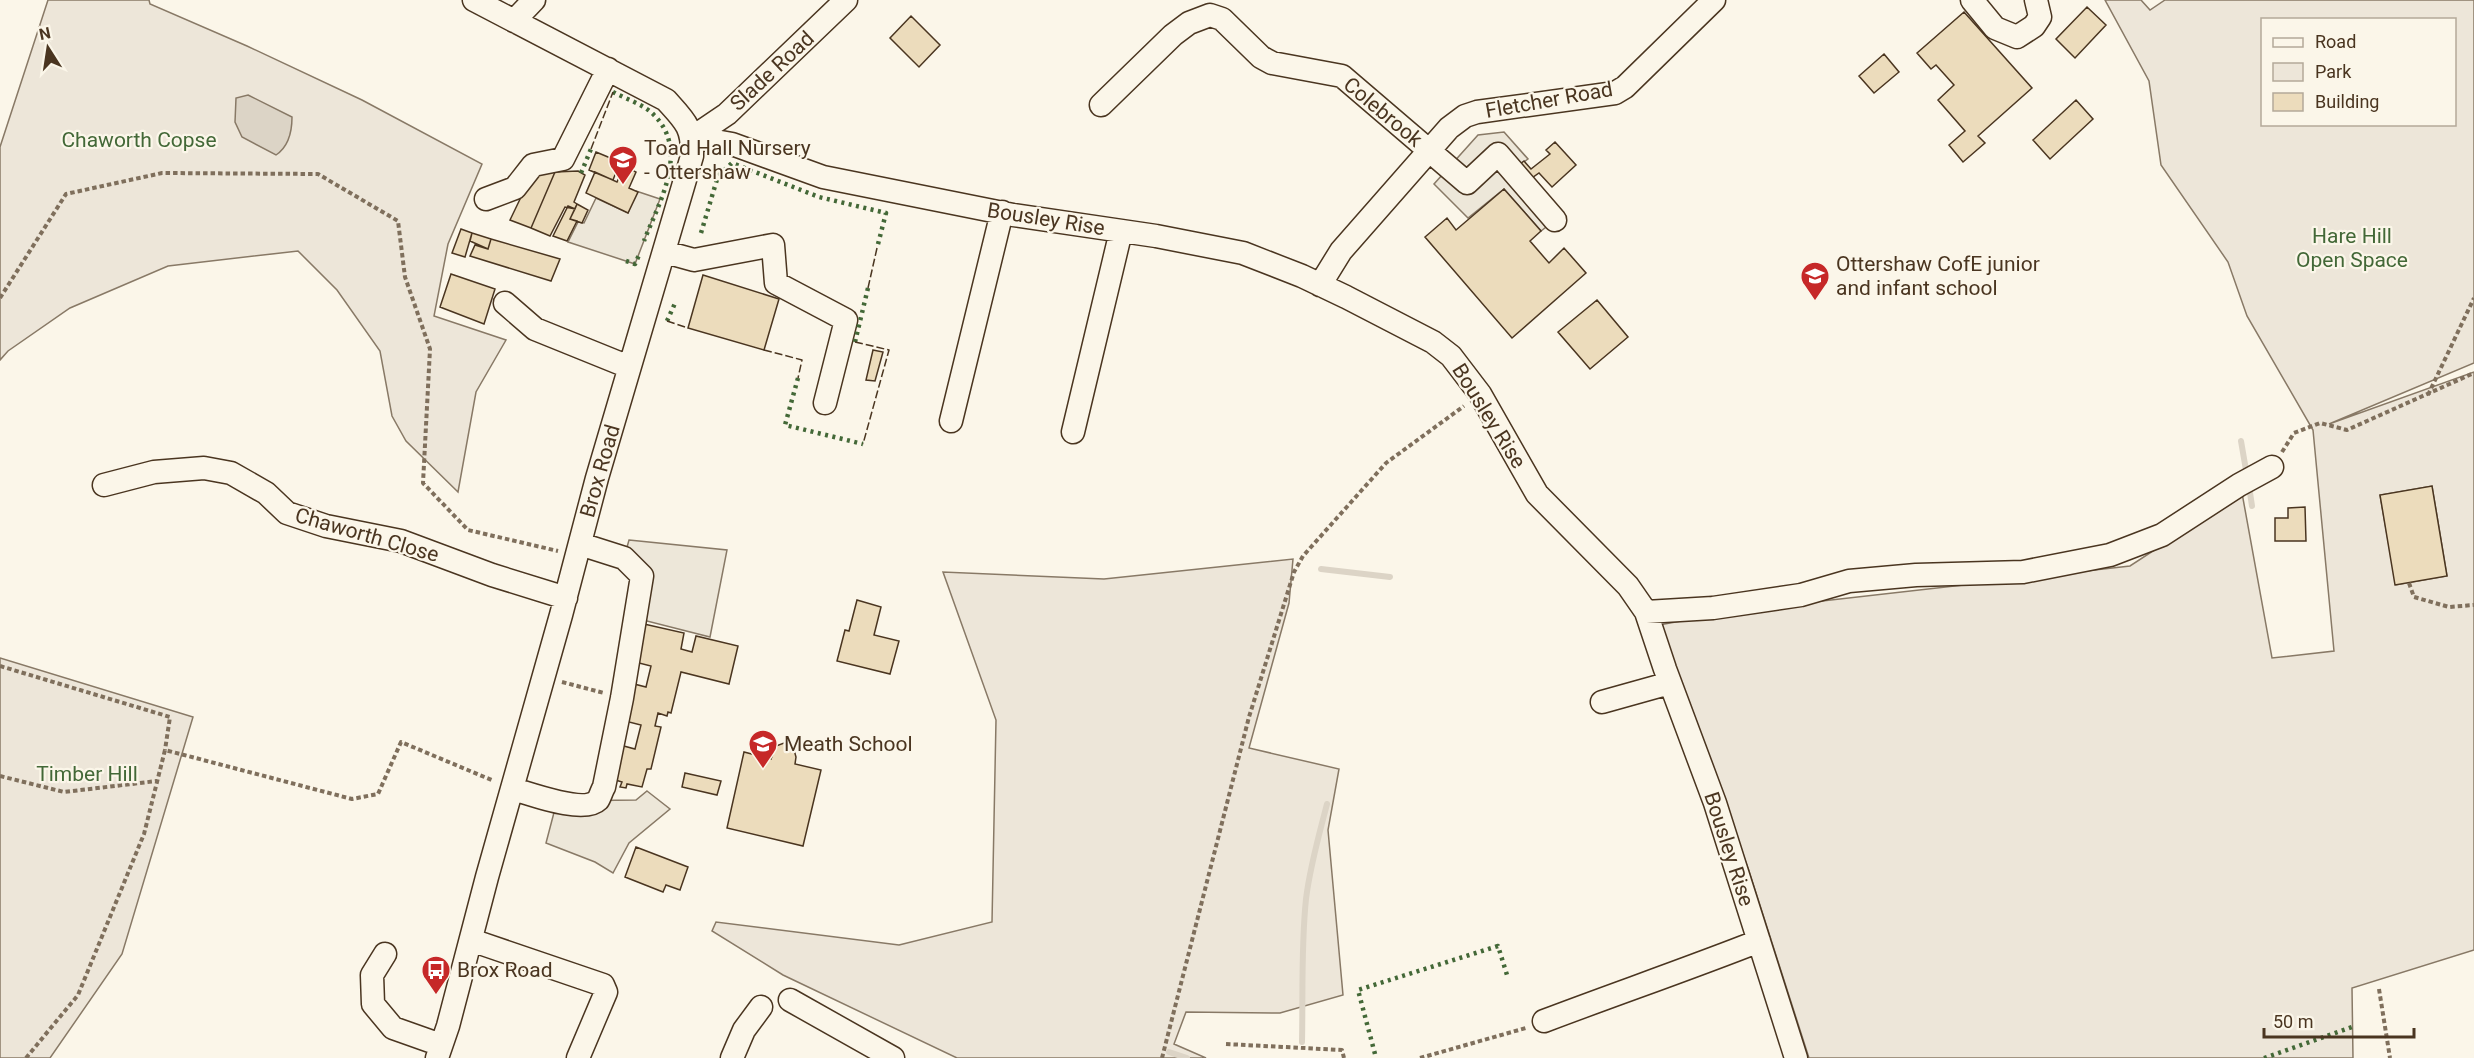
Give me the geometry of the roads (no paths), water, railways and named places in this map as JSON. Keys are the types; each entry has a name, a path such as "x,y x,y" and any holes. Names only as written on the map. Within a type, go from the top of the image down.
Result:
{"street":[{"path":"474,0 666,100 682,118 693,137"},
{"path":"514,21 534,0"},
{"name":"Slade Road","path":"693,137 727,114 846,0"},
{"name":"Fletcher Road","path":"1320,285 1341,251 1449,128 1465,116 1477,112 1615,93 1625,87 1714,0"},
{"path":"1972,0 1995,28 2017,37 2034,26 2040,17 2036,0"},
{"name":"Colebrook","path":"1101,106 1173,35 1189,23 1210,15 1222,19 1261,57 1272,63 1342,76 1429,151"},
{"path":"486,199 515,188 533,165 563,159 608,69"},
{"name":"Bousley Rise","path":"693,137 732,144 823,177 1002,212 1243,253 1320,285 1433,342 1451,356 1480,394 1537,494 1628,586 1646,612 1715,803 1796,1058"},
{"name":"Brox Road","path":"439,1052 629,367 692,156 693,137"},
{"path":"1429,151 1467,183 1498,154 1555,220"},
{"path":"951,421 1002,212"},
{"path":"1073,432 1121,231"},
{"path":"665,252 694,260 773,245 776,283 846,320 825,403"},
{"path":"506,303 535,329 629,367"},
{"name":"Chaworth Close","path":"104,485 154,472 204,468 231,474 266,494 287,513 326,526 400,541 492,575 566,598"},
{"path":"1646,612 1713,608 1801,595 1849,581 1916,575 2023,572 2110,555 2162,535 2255,476"},
{"path":"513,789 587,806 598,800 604,787 622,698 642,576 624,558 578,549"},
{"path":"1602,702 1670,683"},
{"path":"471,940 603,986 606,992 578,1058"},
{"path":"1544,1022 1759,941"},
{"path":"385,954 372,975 373,1004 393,1028 439,1052"},
{"path":"790,1000 893,1058"},
{"path":"732,1058 744,1030 761,1007"}],"waterway":[{"path":"2241,441 2247,476"},
{"path":"2249,486 2252,506"},
{"path":"1321,569 1390,577"},
{"path":"1302,1042 1304,917 1312,863 1327,804"},
{"path":"1169,1052 1187,1058"}],"place":[{"name":"Toad Hall Nursery - Ottershaw","path":"623,186"},
{"name":"Ottershaw CofE junior and infant school","path":"1815,302"},
{"name":"Meath School","path":"763,770"},
{"name":"Brox Road","path":"436,996"}],"park label":[{"name":"Chaworth Copse","path":"139,140"},
{"name":"Hare Hill Open Space","path":"2352,248"},
{"name":"Timber Hill","path":"87,774"}]}
